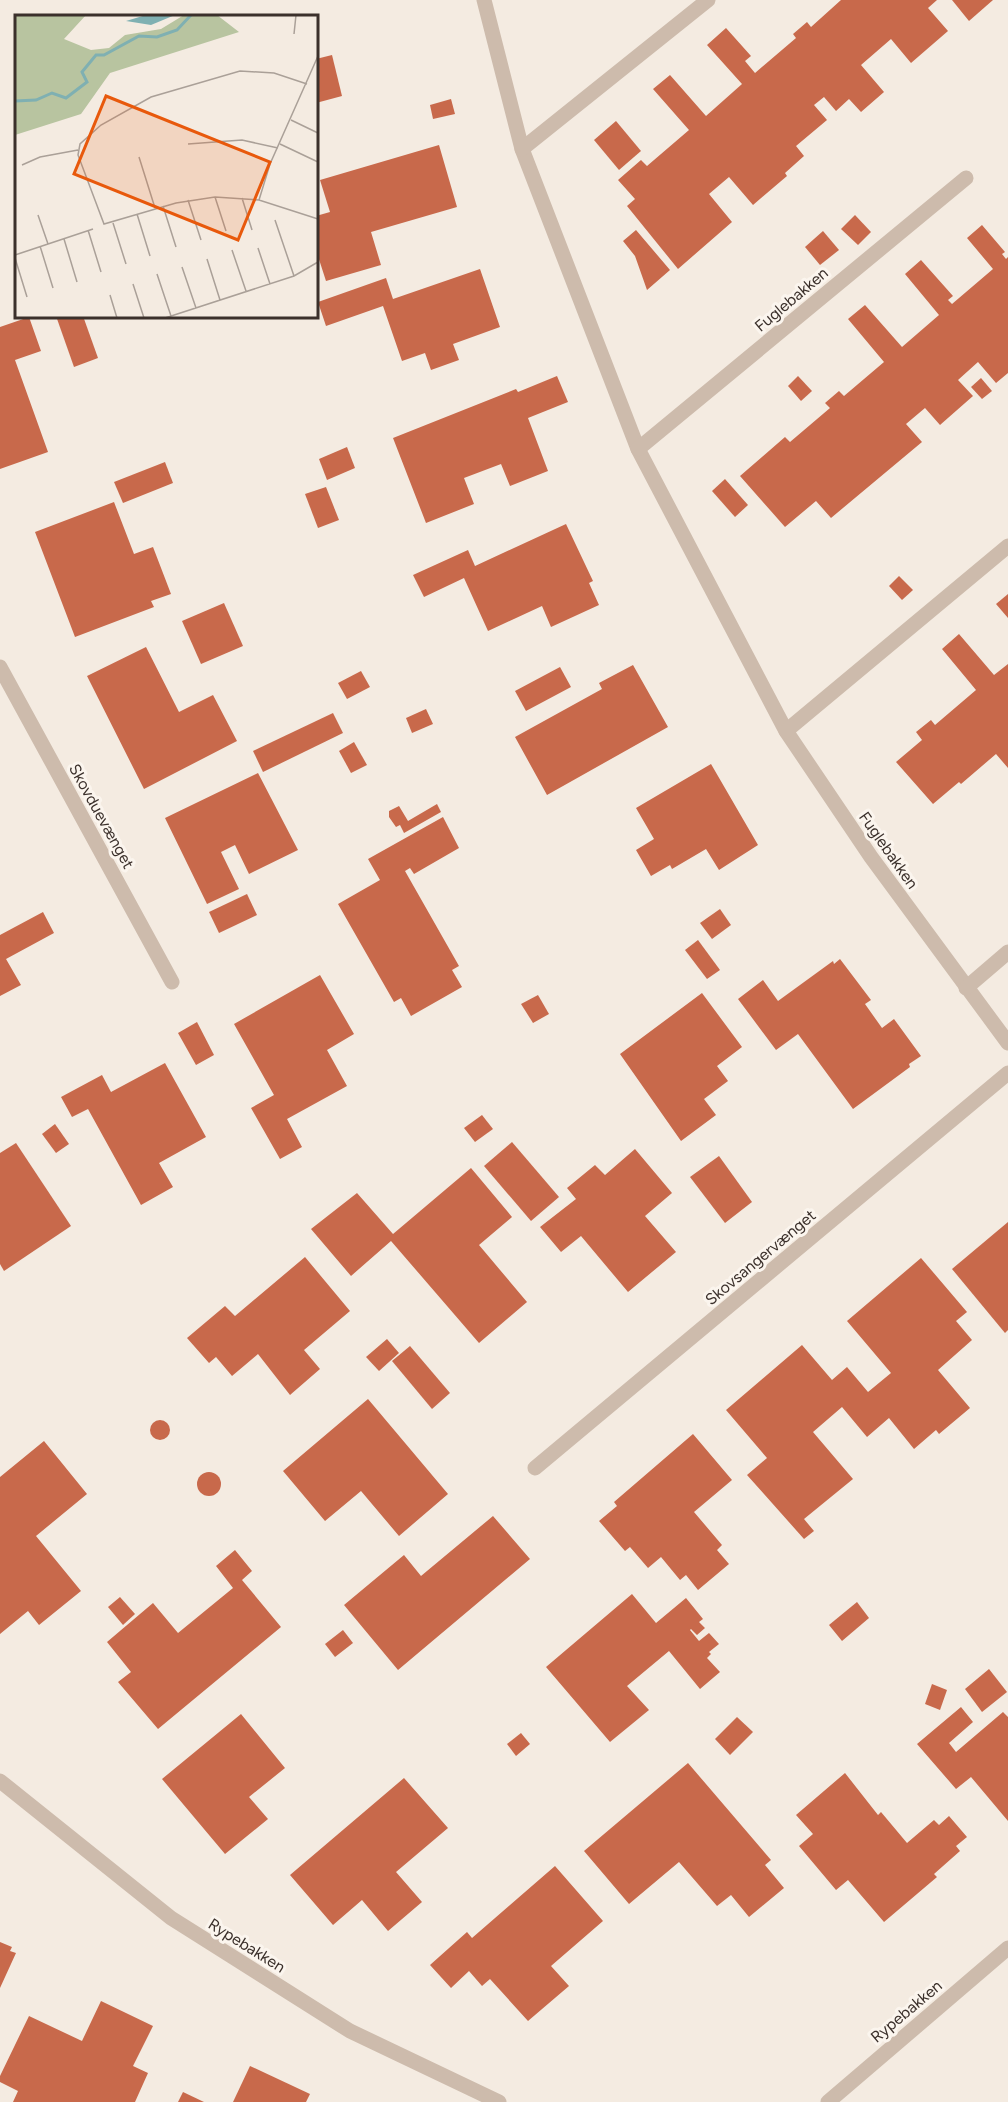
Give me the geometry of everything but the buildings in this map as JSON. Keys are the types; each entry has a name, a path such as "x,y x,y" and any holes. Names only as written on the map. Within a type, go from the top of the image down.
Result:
{"street":[{"name":"Fuglebakken","path":"484,0 522,149 638,449 786,731 871,857 1008,1043"},
{"path":"522,149 708,0"},
{"name":"Fuglebakken","path":"638,449 966,178"},
{"path":"786,731 1008,546"},
{"name":"Skovduevænget","path":"0,668 171,982"},
{"path":"966,988 1008,952"},
{"name":"Skovsangervænget","path":"535,1468 1008,1073"},
{"name":"Rypebakken","path":"0,1781 171,1918 350,2031 499,2102"},
{"name":"Rypebakken","path":"828,2102 1008,1948"}]}
